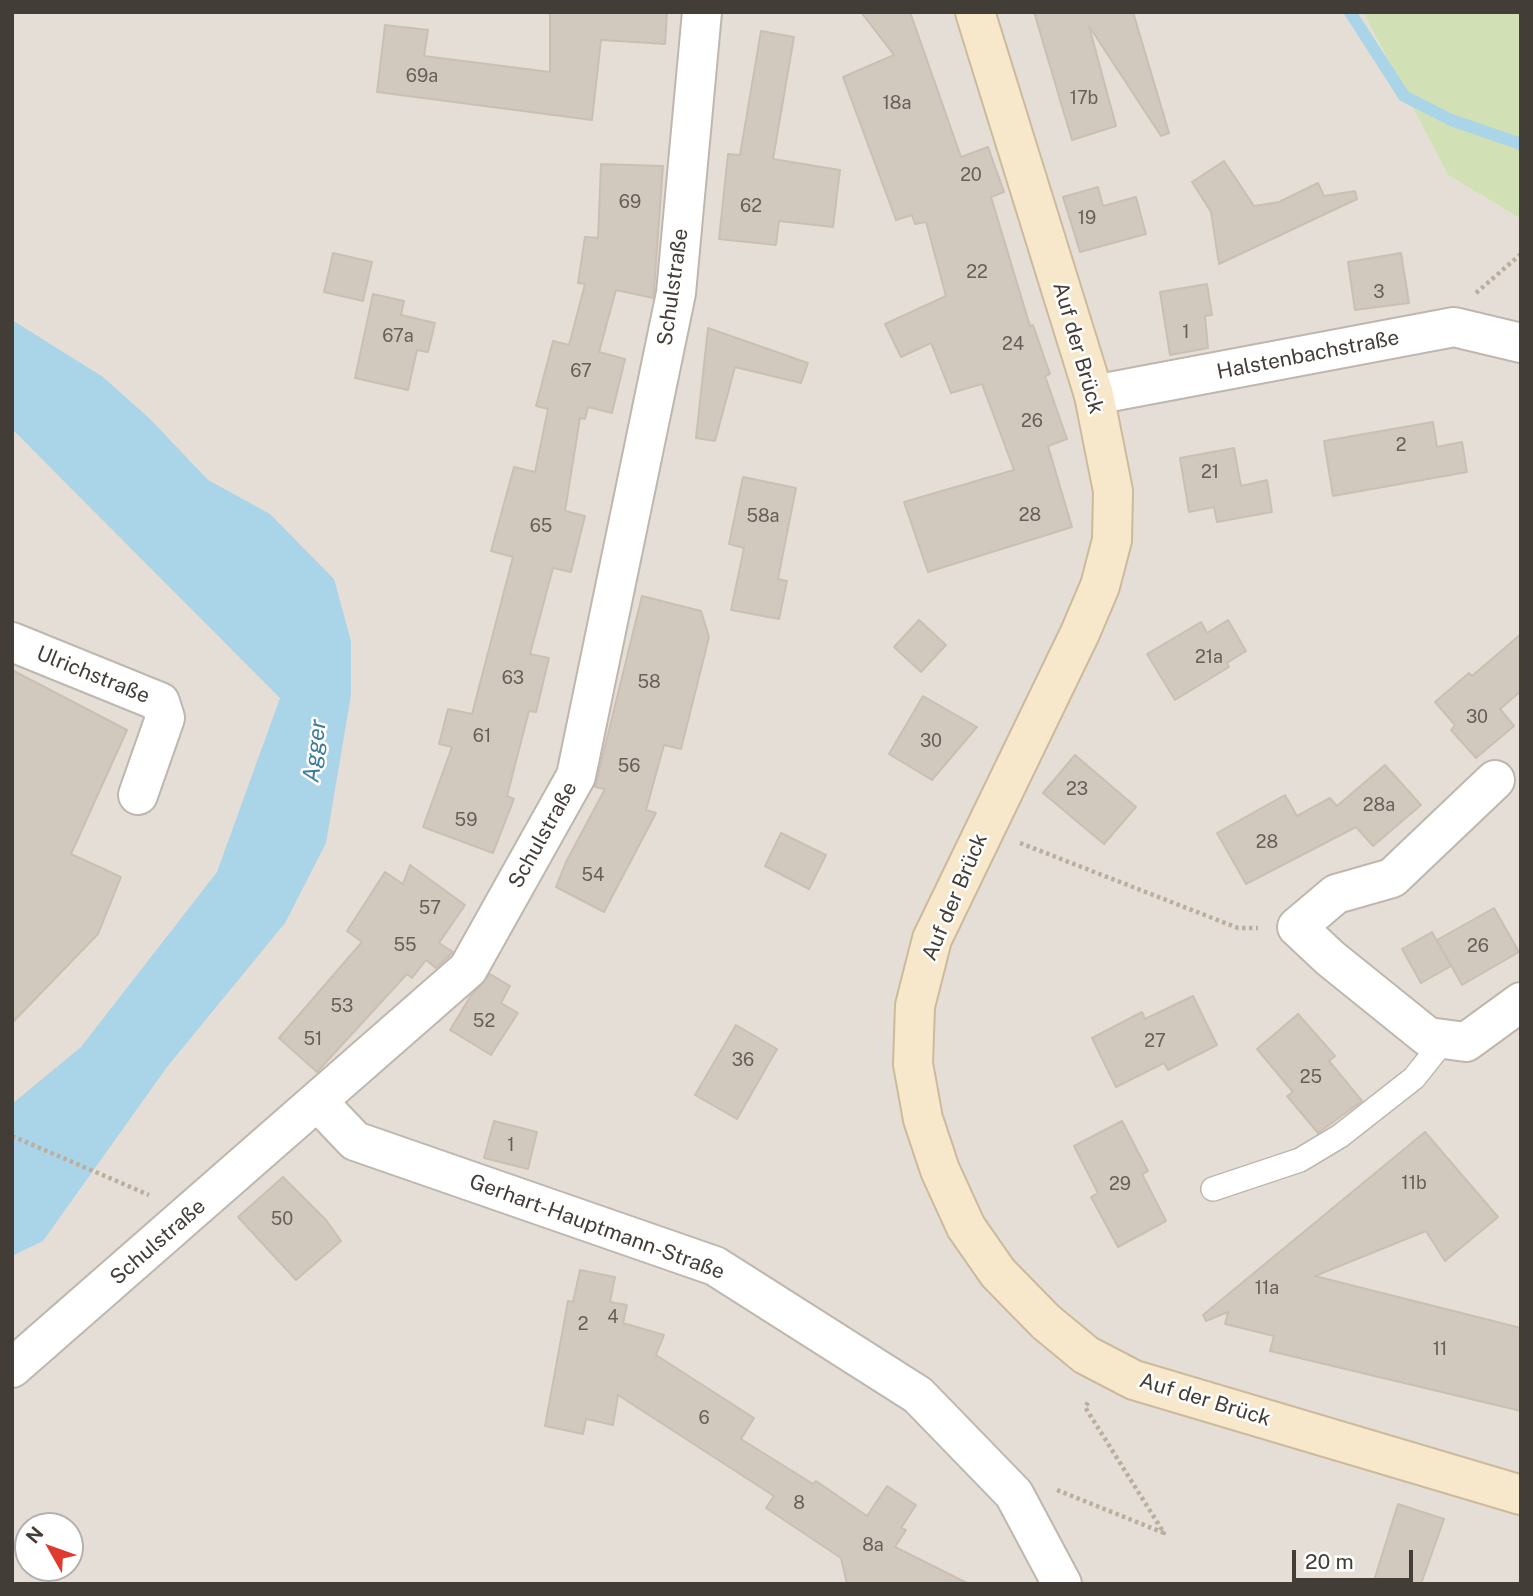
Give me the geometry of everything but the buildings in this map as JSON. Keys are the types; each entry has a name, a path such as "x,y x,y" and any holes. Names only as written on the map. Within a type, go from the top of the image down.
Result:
{"main road":[{"name":"Auf der Brück","path":"975,12 1094,395 1113,491 1112,540 1103,575 1080,633 932,939 915,1006 913,1064 923,1119 940,1170 966,1227 998,1273 1046,1322 1086,1355 1134,1380 1521,1494"}],"street":[{"name":"Schulstraße","path":"12,1368 468,969 576,776 676,293 702,12"},
{"name":"Halstenbachstraße","path":"1094,395 1454,327 1521,343"},
{"name":"Ulrichstraße","path":"12,642 160,702 165,718 138,795"},
{"path":"1494,780 1392,878 1336,894 1297,926 1330,958 1428,1037 1466,1042 1521,1002"},
{"name":"Gerhart-Hauptmann-Straße","path":"318,1102 355,1141 715,1266 918,1395 1014,1494 1062,1584"}],"lane":[{"path":"1213,1189 1300,1160 1340,1136 1413,1078 1445,1039"}],"path":[{"path":"1454,327 1456,310 1521,254"},
{"path":"983,829 1238,928 1297,926"},
{"path":"12,1136 155,1198"},
{"path":"1014,1494 1028,1479 1164,1533 1085,1407 1110,1367"}],"shaded area":[{"path":"12,12 1363,12 1448,175 1521,219 1521,1584 12,1584"}],"green space":[{"path":"1363,12 1521,12 1521,219 1448,175"}],"water":[{"name":"Agger","path":"12,320 103,377 150,419 208,480 270,514 334,579 351,641 351,695 326,843 285,923 167,1067 43,1241 12,1256 12,1104 81,1047 217,872 280,698 12,429"}],"waterway":[{"path":"1350,12 1404,96 1451,120 1521,144"}]}
